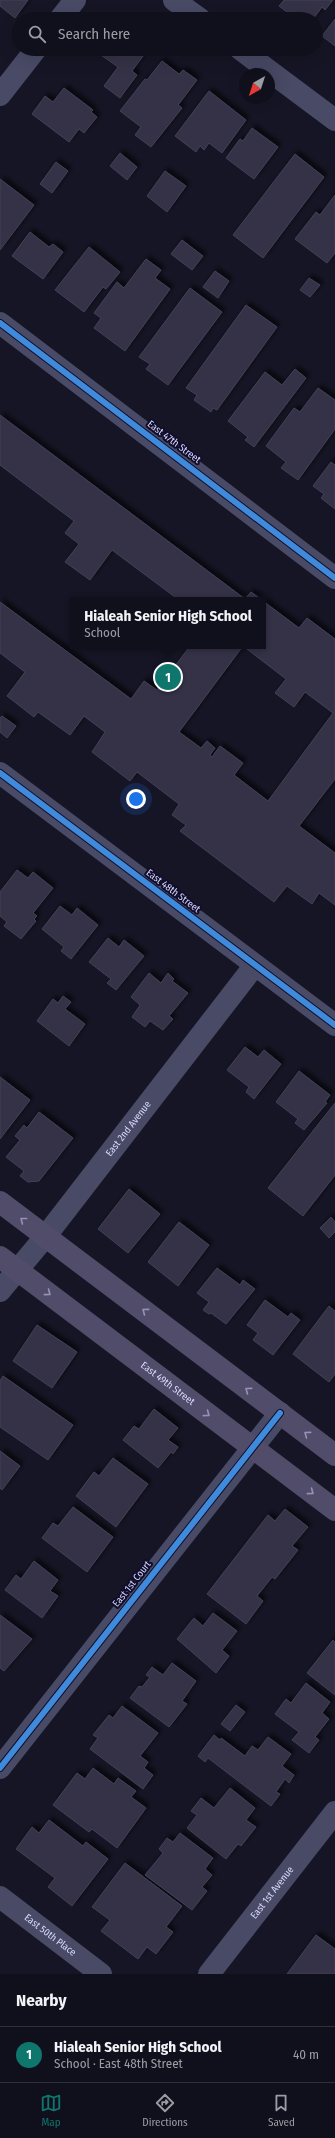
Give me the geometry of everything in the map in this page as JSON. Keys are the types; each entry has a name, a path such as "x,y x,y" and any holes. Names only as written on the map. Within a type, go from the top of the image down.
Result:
{"main road":[{"path":"0,1202 335,1455"},
{"name":"East 49th Street","path":"8,1263 335,1510"}],"street":[{"path":"66,12 75,0"},
{"path":"174,0 190,12"},
{"path":"0,95 31,56"},
{"path":"249,56 335,120"},
{"name":"East 47th Street","path":"0,323 335,578"},
{"name":"East 48th Street","path":"0,773 335,1024"},
{"name":"East 2nd Avenue","path":"0,1292 8,1263 45,1237 255,965"},
{"name":"East 1st Court","path":"0,1768 280,1413"},
{"name":"East 1st Avenue","path":"209,1974 335,1812"},
{"name":"East 50th Place","path":"0,1897 101,1974"}],"building":[{"path":"0,0 28,0 19,12 12,12 12,16 0,6"},
{"path":"284,0 333,0 325,10 322,7 318,12 287,12 279,6"},
{"path":"335,19 335,46 323,37"},
{"path":"102,56 143,56 132,71 137,75 120,98 104,86 118,67"},
{"path":"162,61 179,74 183,70 197,80 178,105 182,108 151,147 135,135 141,127 120,111 145,79 147,80"},
{"path":"64,88 93,110 91,112 97,117 84,133 79,129 69,142 32,114 45,96 53,102"},
{"path":"209,91 246,120 222,153 209,143 204,150 200,146 196,152 175,136"},
{"path":"252,128 278,147 254,179 226,158 240,139 243,141"},
{"path":"120,153 137,167 127,180 110,166"},
{"path":"295,154 324,177 263,258 233,235"},
{"path":"56,162 68,171 52,193 40,184"},
{"path":"165,171 186,186 167,212 147,196"},
{"path":"0,179 34,205 0,250"},
{"path":"335,195 335,253 327,263 295,239 316,212 320,215"},
{"path":"30,232 49,247 53,244 63,252 43,279 12,256"},
{"path":"182,240 203,256 192,270 171,254"},
{"path":"89,247 120,272 106,289 103,287 84,312 55,290"},
{"path":"146,259 161,270 155,278 170,289 125,351 94,328 101,318 94,313 117,282 124,288"},
{"path":"215,271 229,281 218,298 203,287"},
{"path":"309,278 320,285 310,297 300,290"},
{"path":"190,288 222,312 168,385 146,369 150,364 139,357"},
{"path":"246,305 277,327 217,410 213,408 211,412 194,400 197,395 186,388"},
{"path":"295,369 306,378 254,447 245,440 248,437 228,421 265,372 282,385"},
{"path":"318,388 335,400 335,429 298,480 281,468 286,462 266,446 294,408 300,412"},
{"path":"0,415 242,597 175,597 112,550 90,580 65,562 79,544 65,533 74,521 0,465"},
{"path":"331,462 335,465 335,509 321,498 324,494 313,486"},
{"path":"251,592 258,597 247,597"},
{"path":"0,602 131,699 144,681 157,690 188,649 241,649 179,732 201,748 207,741 215,748 210,755 212,757 220,746 243,763 234,775 268,801 333,713 305,692 294,707 275,693 286,679 247,649 266,649 266,603 299,628 307,618 335,639 335,779 299,826 335,853 335,905 319,893 312,904 287,886 274,902 180,831 186,825 172,815 179,804 137,772 130,781 92,752 105,732 84,716 70,735 38,712 34,717 7,696 25,672 0,653"},
{"path":"2,716 16,726 7,738 0,732 0,718"},
{"path":"17,870 28,878 33,872 53,888 33,913 37,916 34,919 36,921 21,939 4,926 7,922 0,916 0,892"},
{"path":"60,906 72,915 77,908 98,925 71,959 61,951 64,947 42,929"},
{"path":"108,938 119,947 124,940 144,956 116,990 107,983 111,979 89,962"},
{"path":"149,973 161,983 168,973 174,979 172,981 188,993 169,1016 173,1019 163,1030 150,1021 145,1027 132,1017 140,1005 131,997"},
{"path":"63,996 71,1002 65,1009 85,1024 69,1046 37,1021 53,999 58,1003"},
{"path":"245,1047 258,1057 264,1050 281,1064 254,1099 246,1092 249,1087 227,1070"},
{"path":"299,1071 330,1095 325,1102 327,1103 304,1130 295,1123 298,1119 276,1102"},
{"path":"0,1077 30,1100 0,1139"},
{"path":"335,1103 335,1175 303,1216 268,1188"},
{"path":"39,1112 73,1138 39,1181 28,1182 20,1176 24,1171 6,1157 20,1140 15,1136 24,1125 27,1128"},
{"path":"129,1189 160,1214 128,1253 98,1229"},
{"path":"331,1217 335,1222 335,1232 329,1238 320,1228"},
{"path":"179,1222 209,1245 178,1286 148,1262"},
{"path":"217,1268 240,1285 243,1280 255,1289 226,1324 211,1313 209,1314 203,1310 209,1302 197,1293"},
{"path":"265,1300 288,1317 291,1313 300,1320 273,1355 253,1340 258,1333 247,1325"},
{"path":"329,1306 335,1311 335,1374 329,1382 293,1354"},
{"path":"37,1325 77,1352 52,1388 13,1361"},
{"path":"3,1376 73,1425 48,1460 0,1427 0,1381"},
{"path":"154,1409 178,1428 168,1440 178,1447 173,1454 171,1452 158,1468 123,1440 134,1426 139,1429"},
{"path":"0,1451 20,1466 2,1490 0,1488"},
{"path":"113,1458 148,1484 116,1527 76,1496 94,1472 99,1476"},
{"path":"73,1507 113,1537 87,1572 42,1538 53,1523 58,1526"},
{"path":"285,1509 308,1527 292,1546 298,1550 275,1579 272,1577 257,1596 263,1601 246,1624 207,1594 268,1515 275,1521"},
{"path":"34,1561 58,1580 50,1591 58,1596 42,1618 5,1590 16,1575 21,1579"},
{"path":"213,1613 237,1631 222,1650 229,1656 216,1673 177,1639 194,1618 203,1626"},
{"path":"0,1615 32,1639 4,1671 0,1668"},
{"path":"333,1640 335,1642 335,1695 307,1673"},
{"path":"172,1663 196,1681 182,1701 187,1704 169,1727 130,1698 139,1686 142,1687 150,1677 146,1675 152,1667 163,1675"},
{"path":"306,1683 330,1702 322,1713 329,1719 315,1737 319,1740 309,1753 292,1740 299,1732 275,1714 286,1699 291,1703"},
{"path":"236,1705 245,1712 230,1731 221,1724"},
{"path":"122,1706 158,1733 140,1756 148,1762 144,1768 153,1775 143,1789 90,1749 98,1738 93,1735 109,1715 113,1718"},
{"path":"214,1735 220,1740 221,1738 245,1756 252,1746 258,1750 268,1737 291,1754 282,1766 294,1775 289,1783 285,1779 276,1792 280,1794 271,1806 208,1758 205,1762 198,1756"},
{"path":"93,1768 114,1784 118,1778 136,1791 131,1797 146,1808 117,1848 92,1829 89,1832 53,1805 77,1773 85,1779"},
{"path":"230,1788 255,1808 246,1820 256,1827 241,1846 238,1844 226,1859 187,1828 197,1815 191,1811 201,1798 214,1808"},
{"path":"49,1820 83,1846 86,1842 108,1859 72,1906 48,1887 55,1878 16,1849 32,1827 39,1833"},
{"path":"180,1833 213,1858 205,1869 212,1875 202,1887 207,1891 192,1910 145,1875 163,1853 159,1849 167,1838 173,1842"},
{"path":"125,1863 182,1906 166,1927 173,1932 156,1954 147,1947 138,1959 101,1931 110,1920 92,1907"},
{"path":"316,1935 335,1949 335,1974 287,1974"}],"cycle path":[{"path":"0,323 335,578"},
{"path":"0,773 335,1025"},
{"path":"0,1768 280,1413"}],"place":[{"name":"Hialeah Senior High School","path":"168,677"}]}
